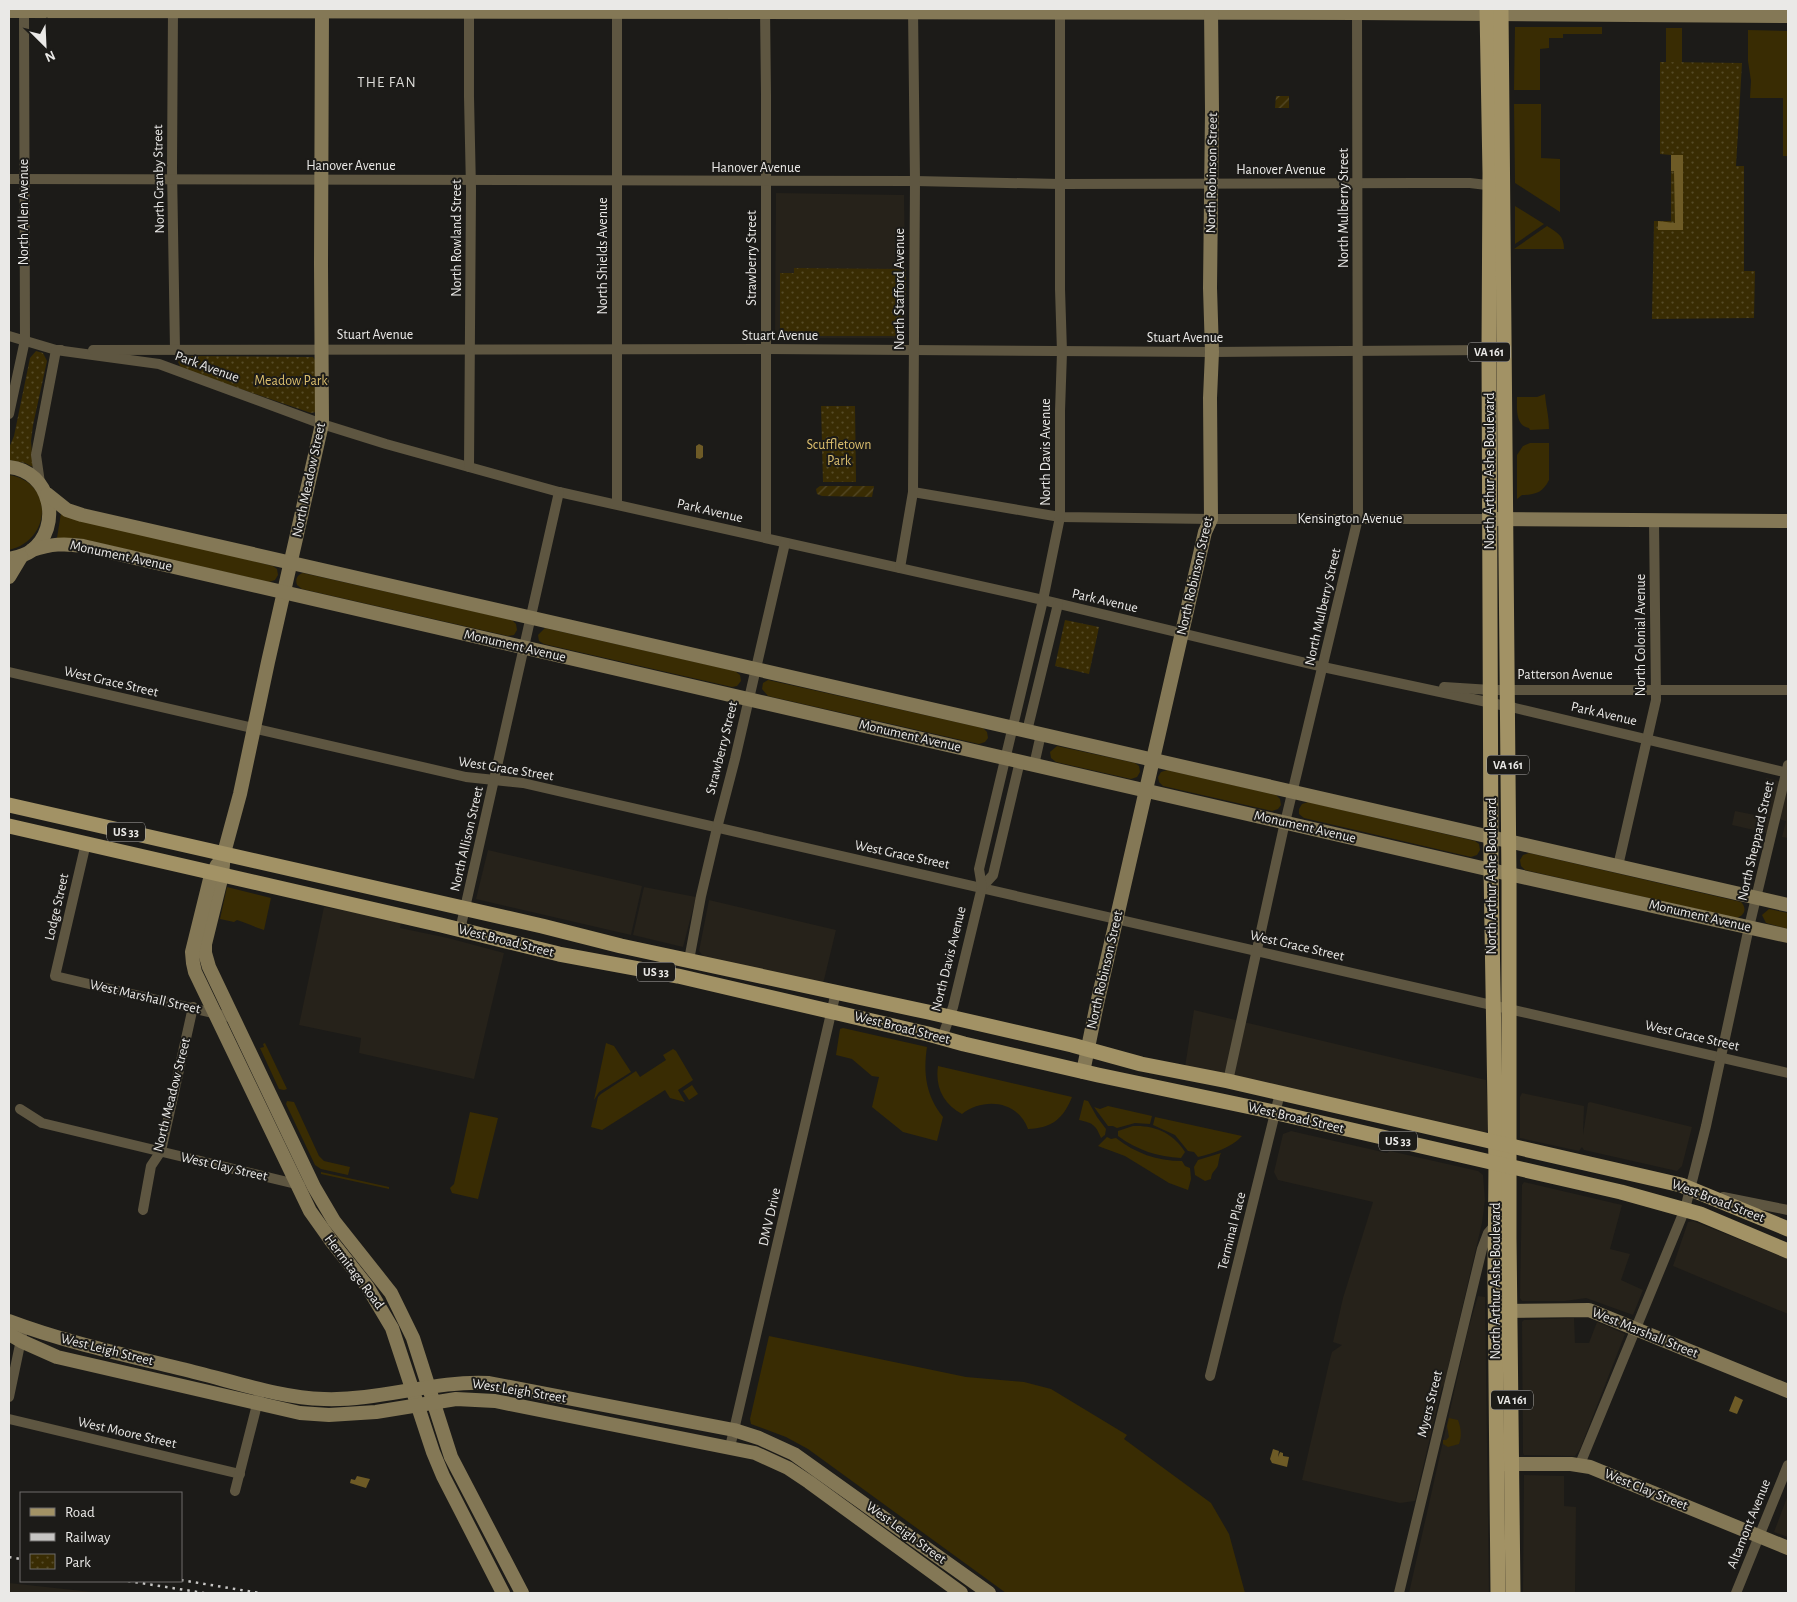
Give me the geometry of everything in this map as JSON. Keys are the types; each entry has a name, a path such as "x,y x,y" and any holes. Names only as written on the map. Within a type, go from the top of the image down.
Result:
{"main road":[{"name":"North Arthur Ashe Boulevard","path":"1494,12 1497,349 1506,520 1509,873 1509,1008 1503,1144 1502,1275 1512,1464 1513,1593"},
{"name":"North Arthur Ashe Boulevard","path":"1497,349 1489,519 1491,870 1493,1005 1503,1144"},
{"name":"West Broad Street","path":"9,805 783,982 949,1017 1167,1070 1228,1081 1503,1144 1698,1191 1788,1229"},
{"name":"West Broad Street","path":"9,826 559,954 678,976 1083,1072 1276,1113 1621,1192 1700,1214 1788,1251"},
{"name":"North Arthur Ashe Boulevard","path":"1502,1275 1496,1224 1503,1165"},
{"name":"North Arthur Ashe Boulevard","path":"1498,1593 1496,1464 1503,1311"}],"street":[{"name":"North Allen Avenue","path":"9,414 25,340 24,10"},
{"name":"North Granby Street","path":"173,10 172,179 175,350"},
{"name":"North Meadow Street","path":"214,1012 195,972 192,958 240,794 322,424 322,10"},
{"name":"North Rowland Street","path":"469,10 471,180 469,467"},
{"name":"North Shields Avenue","path":"616,504 617,10"},
{"name":"North Stafford Avenue","path":"900,568 913,492 915,181 913,10"},
{"path":"9,11 1357,11 1654,12 1788,16"},
{"name":"Strawberry Street","path":"765,11 766,537"},
{"name":"North Davis Avenue","path":"942,1038 982,887 979,870 1011,727 1043,600 1060,517 1062,352 1060,11"},
{"name":"North Robinson Street","path":"1083,1072 1116,918 1205,532 1211,519 1211,11"},
{"name":"North Mulberry Street","path":"1228,1081 1285,822 1358,518 1357,11"},
{"name":"Hanover Avenue","path":"9,180 915,181 1060,184 1470,183 1496,186"},
{"name":"Park Avenue","path":"9,336 56,350 159,364 322,424 560,492 1043,600 1323,667 1413,685 1491,696 1507,706 1788,770"},
{"name":"Stuart Avenue","path":"56,350 1212,352 1497,349"},
{"path":"9,577 21,555 45,530 48,516 36,455 56,350"},
{"path":"9,467 31,474 67,510 82,515 1788,905"},
{"name":"North Allison Street","path":"460,930 560,492"},
{"name":"Kensington Avenue","path":"913,492 1060,517 1788,521"},
{"name":"North Colonial Avenue","path":"1618,866 1656,700 1654,520"},
{"name":"Monument Avenue","path":"21,555 48,545 67,543 1491,870 1788,936"},
{"name":"Strawberry Street","path":"689,960 701,896 785,543"},
{"path":"1027,731 1058,604"},
{"name":"West Grace Street","path":"9,672 466,777 523,783 1788,1073"},
{"name":"Patterson Avenue","path":"1491,696 1507,689 1788,690"},
{"path":"1034,765 1041,734"},
{"name":"North Davis Avenue","path":"982,887 993,875 1020,761"},
{"name":"North Sheppard Street","path":"1580,1464 1685,1209 1698,1191 1720,1057 1788,770"},
{"name":"Lodge Street","path":"55,976 86,843"},
{"name":"North Meadow Street","path":"217,874 204,949 209,967 234,1018"},
{"name":"West Marshall Street","path":"55,976 234,1018"},
{"name":"DMV Drive","path":"730,1447 836,992"},
{"name":"North Meadow Street","path":"143,1210 152,1166 161,1152 193,1008"},
{"name":"Hermitage Road","path":"214,1012 310,1212 319,1226 368,1286 392,1328 433,1452 503,1593"},
{"name":"Hermitage Road","path":"234,1018 314,1187 334,1221 392,1293 413,1338 427,1387 451,1457 522,1593"},
{"name":"Terminal Place","path":"1210,1376 1280,1093"},
{"name":"West Clay Street","path":"20,1109 42,1123 314,1187"},
{"path":"1698,1191 1788,1210"},
{"name":"Myers Street","path":"1399,1593 1484,1241 1496,1224"},
{"path":"1474,1280 1483,1275 1502,1275"},
{"name":"West Marshall Street","path":"1503,1311 1589,1310 1788,1391"},
{"name":"West Leigh Street","path":"9,1321 64,1340 261,1389 308,1398 324,1400 345,1399 458,1383 489,1383 734,1430 759,1438 794,1454 989,1593"},
{"path":"9,1397 15,1338 24,1327"},
{"name":"West Leigh Street","path":"15,1338 57,1357 300,1414 329,1415 376,1412 456,1399 495,1401 755,1453 788,1468 962,1593"},
{"path":"236,1491 261,1389"},
{"name":"West Moore Street","path":"9,1419 240,1474"},
{"name":"West Clay Street","path":"1496,1464 1580,1464 1788,1548"},
{"name":"Altamont Avenue","path":"1736,1593 1788,1465"}],"shaded area":[{"path":"1671,155 1683,155 1683,230 1658,230 1658,221 1675,223 1674,171 1671,171"},
{"path":"776,193 904,195 906,338 775,338"},
{"path":"699,444 703,446 703,457 700,459 696,458 696,446"},
{"path":"1766,778 1788,783 1788,838 1782,837 1786,821 1757,814"},
{"path":"1735,811 1770,818 1767,833 1732,825"},
{"path":"488,850 642,886 631,935 476,899"},
{"path":"644,887 696,897 683,947 633,935"},
{"path":"709,900 836,930 823,984 704,957 699,951"},
{"path":"324,907 391,919 401,922 400,928 504,953 474,1079 359,1053 361,1038 299,1025"},
{"path":"1194,1010 1486,1080 1489,1129 1482,1135 1185,1067"},
{"path":"1522,1093 1584,1106 1583,1135 1588,1103 1590,1102 1692,1127 1682,1166 1677,1171 1584,1150 1582,1147 1579,1151 1520,1138 1520,1097"},
{"path":"1291,1131 1478,1171 1483,1175 1485,1200 1482,1223 1449,1370 1445,1385 1442,1387 1415,1501 1400,1503 1302,1480 1332,1352 1342,1345 1333,1342 1343,1298 1373,1202 1278,1180 1274,1172 1283,1134"},
{"path":"1524,1182 1622,1205 1610,1249 1630,1254 1621,1280 1643,1290 1633,1315 1586,1298 1565,1301 1522,1301 1520,1298 1522,1185"},
{"path":"1693,1221 1788,1259 1788,1314 1673,1266 1688,1222"},
{"path":"1478,1296 1485,1297 1489,1593 1409,1593 1468,1330"},
{"path":"1574,1318 1575,1343 1589,1343 1597,1322 1625,1334 1580,1449 1575,1456 1524,1455 1522,1322 1524,1320"},
{"path":"1735,1396 1743,1400 1737,1414 1729,1411"},
{"path":"1273,1449 1279,1451 1278,1457 1280,1452 1283,1453 1283,1456 1289,1457 1287,1467 1272,1463 1270,1459"},
{"path":"1524,1475 1564,1476 1564,1506 1576,1507 1575,1593 1523,1593"},
{"path":"357,1476 370,1479 366,1488 350,1483 351,1479 355,1480"},
{"path":"1788,1495 1788,1537 1774,1532"},
{"path":"9,1583 101,1593 9,1593"}],"green space":[{"path":"1515,27 1602,27 1602,34 1563,34 1563,38 1549,38 1549,48 1540,49 1540,90 1514,90"},
{"path":"1666,28 1682,28 1682,93 1666,93"},
{"path":"1748,30 1788,31 1788,156 1783,156 1783,98 1750,98"},
{"path":"1660,62 1742,63 1736,166 1744,166 1744,271 1755,271 1754,318 1652,319 1654,221 1671,221 1671,155 1660,154"},
{"path":"1276,96 1289,96 1289,108 1275,108"},
{"path":"1514,104 1541,104 1541,158 1560,159 1560,212 1515,183"},
{"path":"1515,206 1544,224 1515,244"},
{"path":"1547,226 1560,235 1564,249 1514,249"},
{"path":"794,268 899,269 898,299 903,303 903,336 780,336 780,273 794,273"},
{"path":"899,269 906,269 906,299 898,299"},
{"path":"36,351 43,353 47,361 33,425 31,441 33,467 25,463 9,460 9,448 14,436 30,358"},
{"name":"Meadow Park","path":"188,356 313,357 315,360 316,412 311,413 185,370 181,368 178,362"},
{"path":"1545,394 1549,429 1530,430 1524,427 1519,420 1517,397 1537,397"},
{"name":"Scuffletown Park","path":"821,406 855,406 856,482 823,482"},
{"path":"1530,443 1549,443 1549,480 1538,492 1522,495 1517,499 1517,455 1523,446"},
{"path":"9,475 24,480 34,488 40,499 42,511 40,524 33,535 23,544 9,550"},
{"path":"820,486 874,486 872,497 822,496 817,494 816,489"},
{"path":"61,513 273,566 277,569 278,575 275,580 269,582 77,538 57,538"},
{"path":"303,573 512,620 516,624 517,630 514,635 508,636 302,589 297,585 296,579"},
{"path":"1065,620 1099,627 1089,674 1055,666"},
{"path":"545,628 735,671 740,675 741,681 737,686 732,687 544,644 539,641 538,635"},
{"path":"768,680 983,728 987,732 988,738 985,742 979,744 768,696 762,689 763,683"},
{"path":"1057,746 1135,763 1139,766 1140,772 1137,777 1131,779 1056,762 1051,758 1050,752"},
{"path":"1167,770 1276,795 1280,799 1281,805 1278,809 1272,811 1163,786 1159,782 1158,777 1161,772"},
{"path":"1308,802 1475,841 1479,844 1480,850 1477,855 1471,857 1304,818 1299,814 1299,809 1302,804"},
{"path":"1529,853 1741,902 1744,911 1737,918 1525,870 1521,866 1520,860 1523,855"},
{"path":"227,887 271,898 264,930 237,920 234,922 220,919"},
{"path":"1769,909 1788,913 1788,929 1766,923 1762,915"},
{"path":"843,1028 927,1047 925,1066 927,1084 933,1101 943,1117 937,1141 903,1132 872,1107 879,1077 872,1076 852,1059 836,1055 840,1029"},
{"path":"265,1043 287,1089 279,1089 260,1048 264,1047 263,1044"},
{"path":"606,1043 614,1046 631,1072 599,1092 594,1100"},
{"path":"673,1049 693,1080 678,1090 685,1102 670,1098 665,1090 602,1130 591,1127 598,1097 601,1094 636,1071 640,1077 666,1060 663,1055"},
{"path":"938,1066 1072,1097 1069,1105 1060,1117 1044,1127 1028,1129 1017,1112 1009,1107 1000,1105 980,1105 962,1114 945,1100 939,1088"},
{"path":"692,1085 698,1094 689,1100 683,1091"},
{"path":"1084,1100 1088,1101 1106,1129 1105,1135 1101,1138 1094,1126 1079,1120"},
{"path":"287,1101 294,1102 319,1156 324,1161 350,1167 348,1175 321,1169 315,1165 286,1104"},
{"path":"1108,1106 1152,1116 1150,1124 1135,1123 1117,1128 1108,1126 1094,1107 1100,1109"},
{"path":"470,1112 498,1118 478,1199 452,1193 450,1188 454,1184"},
{"path":"1155,1117 1242,1136 1227,1147 1198,1157 1194,1152 1188,1151 1175,1135 1153,1125"},
{"path":"1133,1126 1149,1127 1169,1135 1185,1152 1181,1158 1164,1156 1140,1149 1118,1136 1118,1131"},
{"path":"1107,1137 1111,1139 1116,1138 1131,1148 1155,1158 1182,1161 1185,1166 1190,1168 1191,1179 1188,1190 1169,1183 1125,1156 1098,1146"},
{"path":"1221,1153 1218,1165 1211,1179 1205,1181 1195,1175 1194,1167 1198,1160"},
{"path":"321,1172 389,1187 389,1189 321,1174"},
{"path":"769,1336 966,1377 1024,1382 1051,1389 1127,1435 1124,1439 1211,1503 1229,1534 1245,1593 1006,1593 808,1449 786,1437 751,1424 750,1419"},
{"path":"1449,1418 1458,1420 1461,1435 1459,1444 1448,1447 1443,1444 1443,1440 1449,1437 1447,1426"}],"railway":[{"path":"9,1557 20,1559"},
{"path":"182,1580 259,1593"},
{"path":"134,1582 204,1593"}],"district":[{"name":"THE FAN","path":"387,82"}]}
